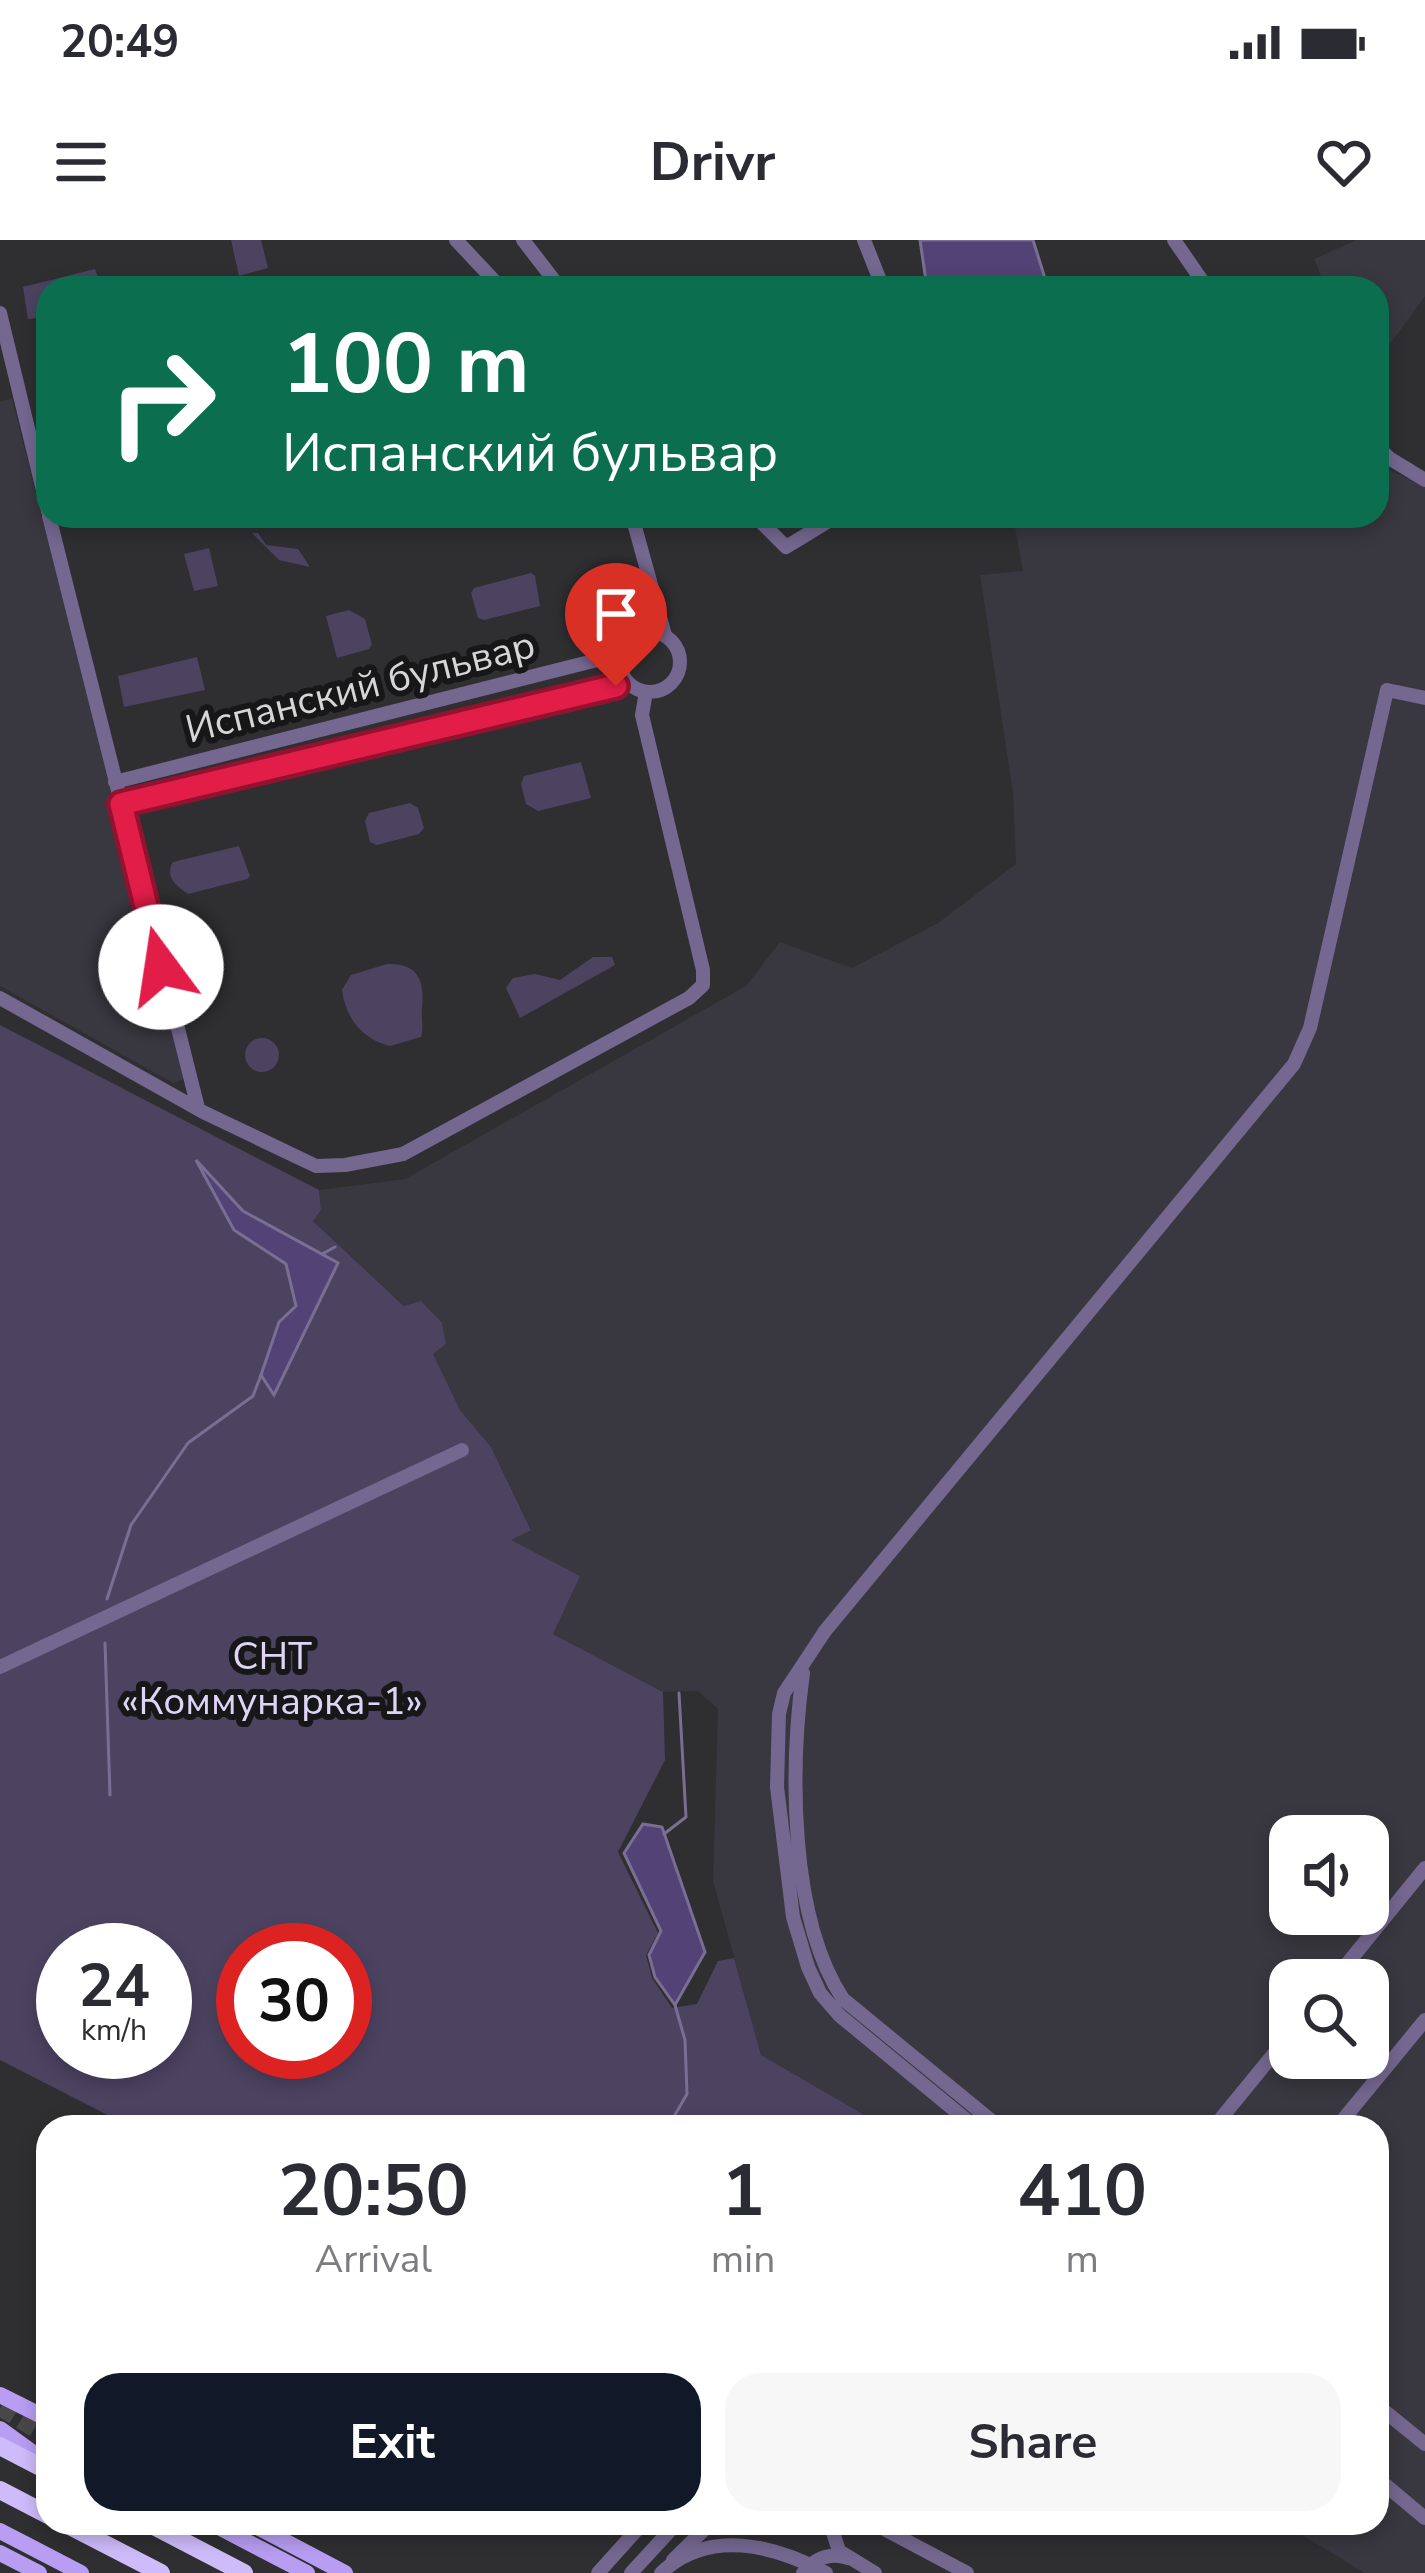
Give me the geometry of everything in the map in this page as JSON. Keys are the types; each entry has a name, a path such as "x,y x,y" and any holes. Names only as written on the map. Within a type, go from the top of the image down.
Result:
{"highway":[{"path":"0,2446 36,2462"},
{"path":"0,2490 36,2509"},
{"path":"86,2535 161,2573"},
{"path":"171,2535 244,2573"}],"main road":[{"path":"0,2395 36,2413"},
{"path":"0,2429 36,2458"},
{"path":"0,2531 81,2573"},
{"path":"235,2535 307,2573"},
{"path":"273,2535 344,2573"},
{"path":"0,2553 39,2573"}],"street":[{"path":"456,240 490,276"},
{"path":"523,240 551,276"},
{"path":"864,240 878,276"},
{"path":"1174,240 1199,276"},
{"path":"0,313 36,461"},
{"path":"0,383 18,389"},
{"path":"1389,457 1425,480"},
{"path":"53,528 198,1108"},
{"path":"635,528 665,635 679,651 679,672 666,688 646,692 628,683 622,674 621,654 638,634 665,635"},
{"path":"766,528 786,547 817,528"},
{"name":"Испанский бульвар","path":"116,782 621,654"},
{"name":"Испанский бульвар","path":"121,804 628,683"},
{"path":"960,2115 839,2015 820,1993 808,1967 793,1916 777,1787 784,1693 836,1618 1294,1064 1310,1028 1387,690 1425,698"},
{"path":"0,998 198,1108 316,1166 398,1155 515,1096 703,986 704,970 642,715 646,692"},
{"path":"169,1092 184,1090 189,1080"},
{"path":"0,1667 462,1450"},
{"path":"804,1668 796,1722 800,1845 810,1916 827,1974 844,1999 984,2115"},
{"path":"1351,1959 1425,1868"},
{"path":"1346,2115 1425,2020"},
{"path":"1224,2115 1269,2060"},
{"path":"1389,2415 1425,2444"},
{"path":"1389,2488 1425,2518"},
{"path":"598,2573 632,2535"},
{"path":"631,2573 666,2535"},
{"path":"663,2571 699,2535"},
{"path":"832,2535 848,2558 875,2573"},
{"path":"896,2535 967,2573"},
{"path":"101,2543 142,2573"},
{"path":"663,2571 698,2550 739,2544 783,2553 826,2573"},
{"path":"802,2573 828,2555 848,2558"}],"shaded area":[{"path":"920,240 1033,240 1044,276 925,276"},
{"path":"1356,240 1425,240 1425,296 1389,346 1389,276 1321,276 1314,259"},
{"path":"12,399 36,493 36,528 45,528 185,1079 173,1083 0,986 0,401"},
{"path":"1389,470 1425,487 1425,2573 1365,2573 1302,2535 1389,2535 1389,2115 864,2115 761,2055 713,1881 718,1709 698,1691 663,1692 553,1634 510,1540 531,1529 491,1447 460,1410 432,1353 446,1344 312,1220 321,1210 319,1190 405,1179 746,986 780,942 852,968 938,923 1016,864 1013,793 980,575 1023,571 1015,528 1389,528"},
{"path":"196,1160 243,1211 338,1263 274,1395 261,1375 279,1322 296,1306 286,1264 234,1230"},
{"path":"643,1824 662,1827 705,1952 675,2005 655,1977 649,1955 661,1931 624,1853"}],"green space":[{"path":"231,240 261,240 268,268 239,276"},
{"path":"95,269 98,276 67,276"},
{"path":"36,284 36,318 28,319 23,287"},
{"path":"252,533 258,533 266,545 298,549 310,567 279,560"},
{"path":"209,548 218,586 194,591 184,554"},
{"path":"531,573 540,606 478,618 471,593 474,588"},
{"path":"349,610 365,619 372,645 337,658 326,616"},
{"path":"197,657 205,690 124,707 118,676"},
{"path":"581,762 591,798 538,811 526,804 524,776"},
{"path":"410,803 418,808 424,828 419,834 377,845 370,842 365,821 369,813"},
{"path":"239,846 250,876 247,879 188,894 171,877 173,862"},
{"path":"593,957 612,957 615,965 520,1018 506,988 513,978 535,974 560,980"},
{"path":"387,964 412,970 423,998 421,1037 390,1046 357,1026 342,990 351,975"},
{"name":"СНТ «Коммунарка-1»","path":"0,1025 319,1190 321,1210 313,1221 404,1306 421,1301 442,1323 446,1344 433,1354 460,1410 491,1447 531,1530 511,1540 580,1576 553,1634 663,1692 665,1760 618,1852 658,1933 646,1955 652,1978 672,2008 697,2004 718,1961 734,1958 761,2055 864,2115 108,2115 37,2079 192,2079 192,1923 36,1923 36,2078 0,2060"},
{"path":"262,1038 274,1043 279,1055 274,1067 262,1072 250,1067 245,1055 250,1043"}],"waterway":[{"path":"322,1254 335,1247"},
{"path":"107,1599 131,1525 188,1443 253,1396 261,1375"},
{"path":"105,1643 110,1795"},
{"path":"664,1834 686,1817 679,1693"},
{"path":"675,2005 685,2040 687,2094 675,2115"}],"tunnel":[{"path":"0,2408 36,2430"}],"route":[{"path":"161,967 121,804 616,686"}]}
